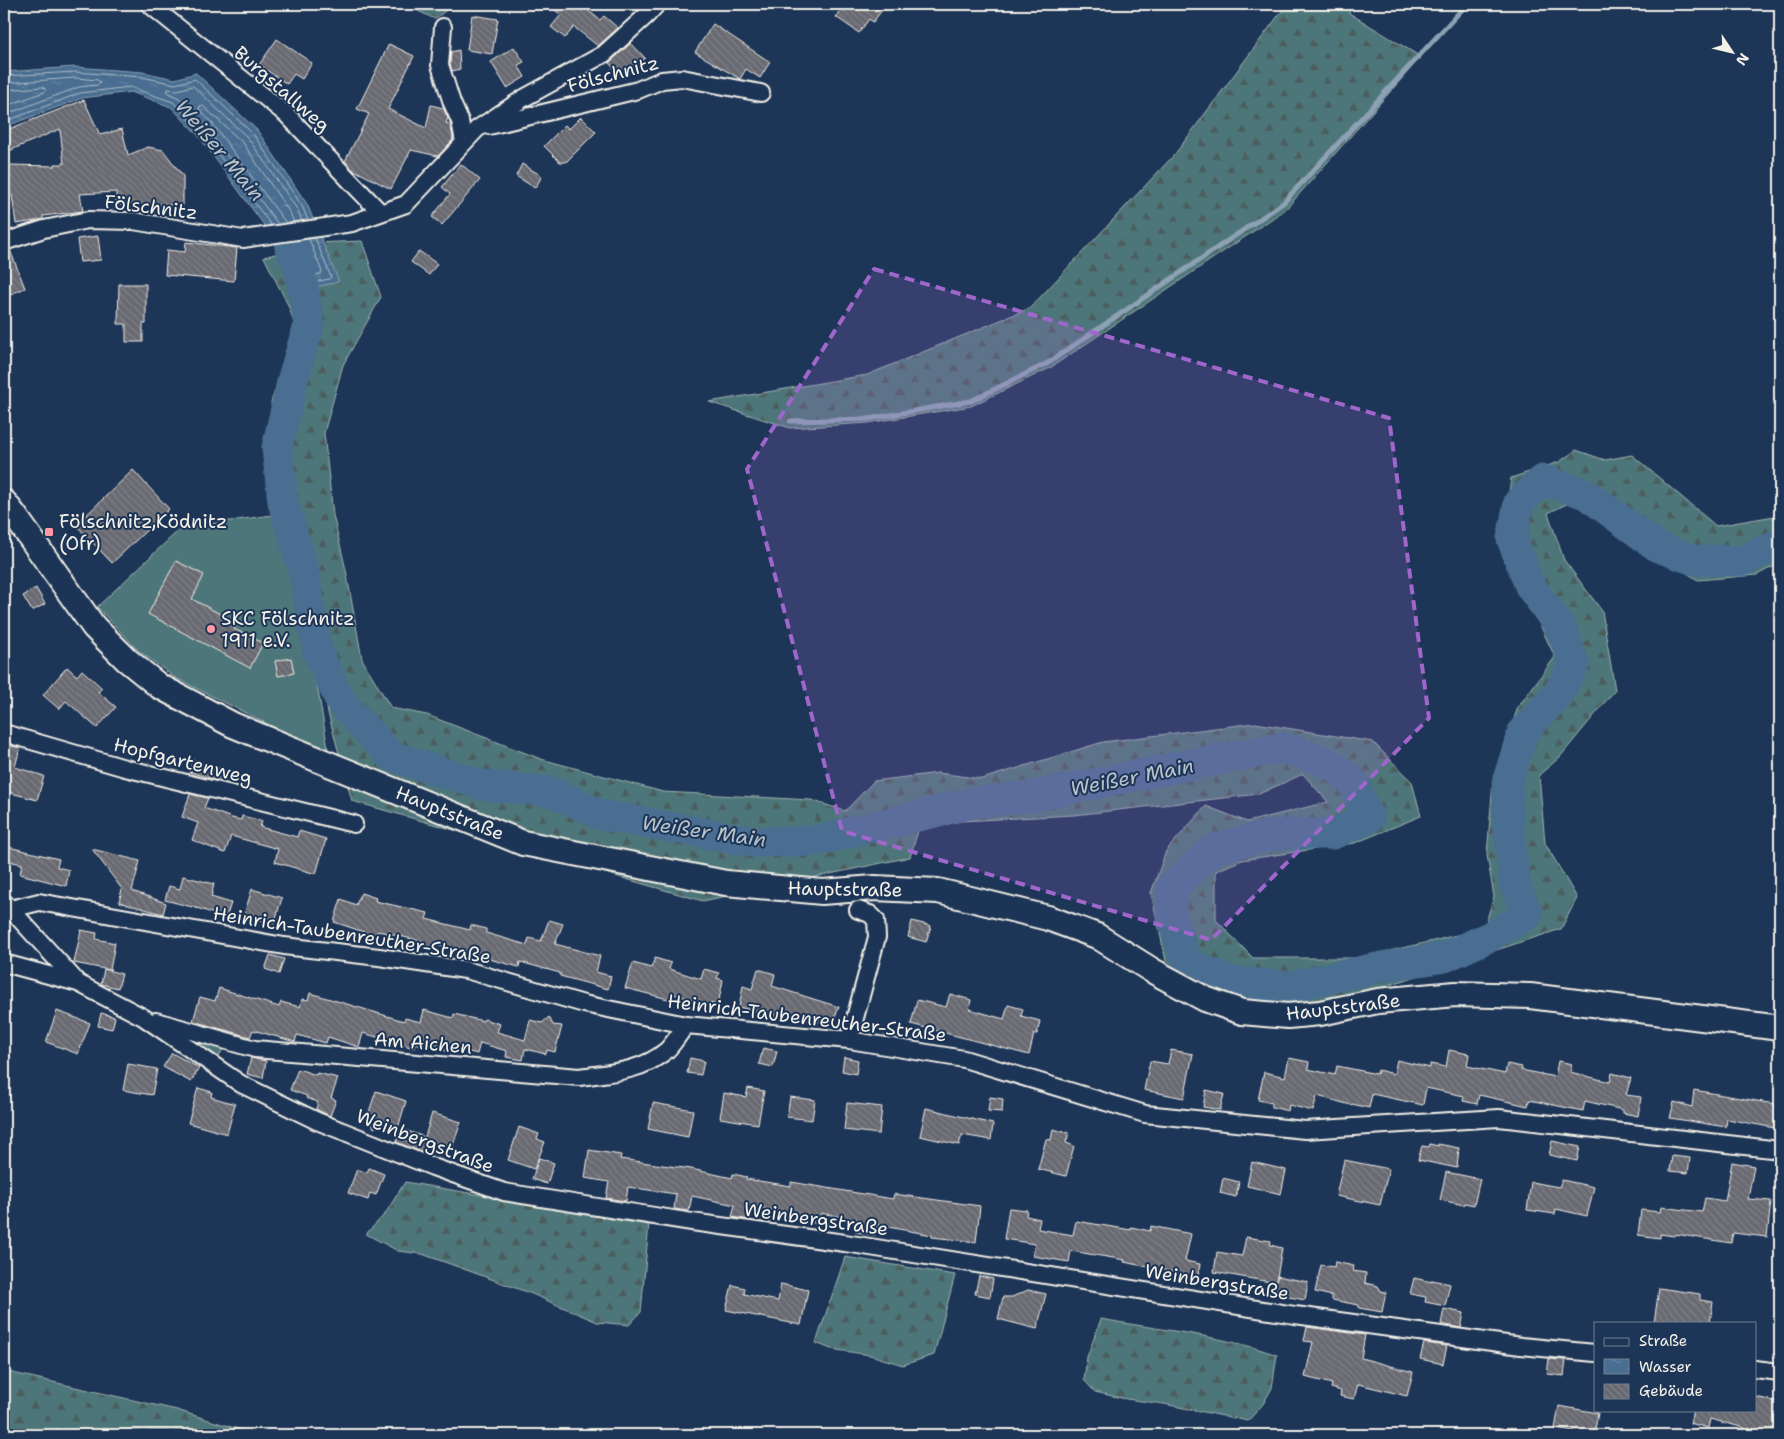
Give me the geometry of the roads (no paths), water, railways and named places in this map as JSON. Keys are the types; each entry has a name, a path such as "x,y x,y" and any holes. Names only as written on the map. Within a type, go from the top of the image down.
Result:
{"main road":[{"name":"Hauptstraße","path":"4,502 94,627 127,660 159,686 233,725 523,843 726,883 822,892 874,888 938,891 1048,918 1097,936 1153,971 1205,999 1242,1012 1296,1015 1320,1013 1378,1001 1464,994 1530,996 1780,1028"}],"street":[{"name":"Burgstallweg","path":"149,4 287,115 380,212"},
{"name":"Fölschnitz","path":"4,242 44,229 88,220 133,221 243,239 352,223 406,204 477,128 524,98 604,54 657,4"},
{"path":"443,27 440,65 452,103 460,120 464,142"},
{"name":"Fölschnitz","path":"477,128 638,90 662,80 682,78 761,93"},
{"name":"Hopfgartenweg","path":"4,733 125,768 354,824"},
{"name":"Heinrich-Taubenreuther-Straße","path":"7,905 39,902 284,946 379,957 466,970 584,1004 686,1025 849,1040 964,1059 1145,1114 1305,1130 1499,1118 1780,1150"},
{"path":"7,905 78,983"},
{"path":"849,1040 877,937 876,920 870,914 858,910"},
{"path":"4,963 78,983"},
{"name":"Weinbergstraße","path":"78,983 143,1017 241,1084 317,1121 432,1167 504,1192 692,1222 845,1243 1295,1315 1521,1346 1594,1353"},
{"name":"Am Aichen","path":"143,1017 255,1049 578,1077 624,1072 646,1063 667,1050 686,1025"},
{"path":"1756,1369 1780,1372"}],"water":[{"path":"75,67 143,72 175,79 196,73 257,130 307,204 339,282 300,290 286,255 197,134 171,107 131,92 82,98 4,127 4,72"}],"waterway":[{"path":"790,421 868,419 971,401 1048,363 1283,203 1467,4"},
{"name":"Weißer Main","path":"290,248 299,266 309,324 293,378 277,448 283,502 303,569 318,653 341,702 391,756 482,785 552,792 602,815 754,842 815,841 971,803 1034,796 1283,748 1327,762 1352,781 1369,818 1333,834 1275,834 1214,849 1172,887 1171,916 1187,962 1231,982 1292,986 1387,966 1445,957 1491,936 1528,914 1515,886 1509,833 1507,783 1523,731 1557,696 1574,664 1562,630 1530,586 1512,539 1519,502 1543,480 1586,494 1658,547 1694,560 1742,561 1780,543"}],"place":[{"name":"Fölschnitz,Ködnitz (Ofr)","path":"49,532"},
{"name":"SKC Fölschnitz 1911 e.V.","path":"211,629"}]}
